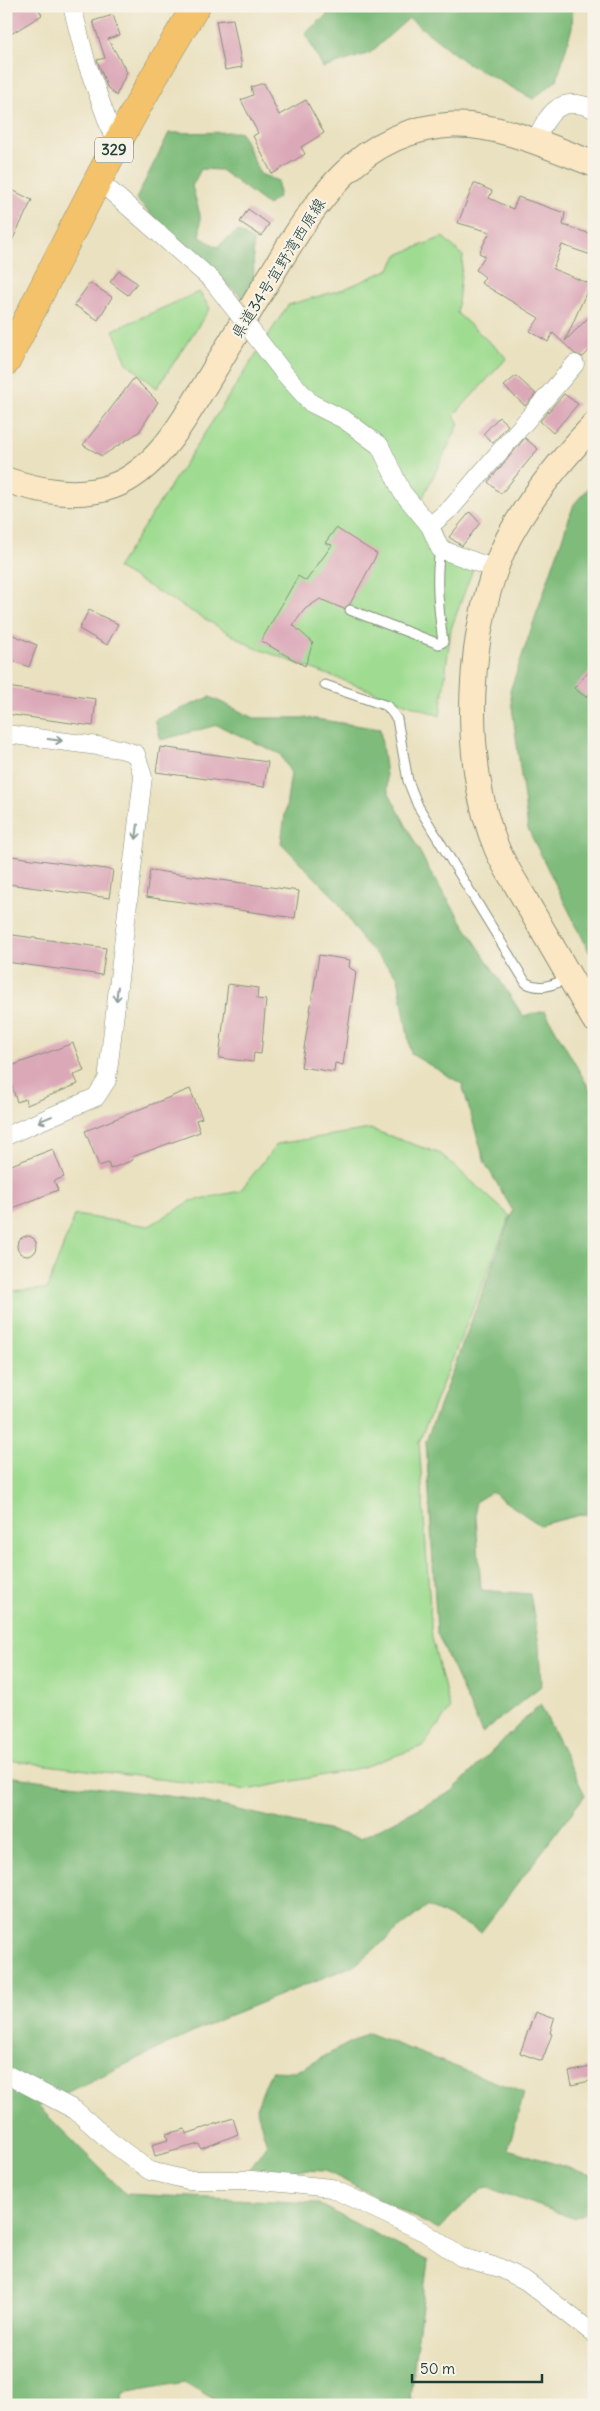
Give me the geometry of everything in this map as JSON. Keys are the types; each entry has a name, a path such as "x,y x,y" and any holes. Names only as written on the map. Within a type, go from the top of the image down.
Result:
{"highway":[{"name":"329","path":"6,362 116,145 162,61 196,6"}],"main road":[{"name":"県道34号宜野湾西原線","path":"6,480 48,491 75,493 95,491 123,482 151,460 186,416 311,210 339,176 379,145 403,135 436,126 455,124 480,127 535,141 594,164"},
{"path":"594,425 563,458 531,501 509,538 495,569 481,625 474,670 474,736 479,786 497,849 594,1020"}],"street":[{"path":"72,6 86,61 116,145"},
{"path":"535,141 548,115 559,106 581,103 594,109"},
{"path":"98,180 212,280 284,373 311,403 345,420 380,446 402,492 430,526 440,549 495,569"},
{"path":"430,526 452,507 575,364"},
{"path":"6,734 121,749 136,754 143,777 106,1080 96,1097 6,1136"},
{"path":"6,2074 75,2110 111,2142 150,2171 188,2180 252,2180 331,2188 424,2232 461,2257 500,2268 526,2281 594,2334"}],"lane":[{"path":"350,610 439,644 444,642 438,598 440,549"},
{"path":"325,685 387,706 397,718 408,782 418,806 526,983 536,988 545,987 570,978"}],"green space":[{"path":"330,6 573,6 572,27 557,80 533,99 465,62 409,18 370,53 323,68 305,33 327,15"},
{"path":"241,132 260,174 278,181 279,196 268,205 221,170 201,169 192,186 200,215 200,237 217,247 238,231 253,241 254,284 242,297 179,244 136,199 169,133"},
{"path":"443,237 463,256 457,313 507,358 454,415 459,424 421,501 443,541 474,566 451,629 440,716 253,647 117,568 288,305 344,289 390,269 397,255"},
{"path":"199,292 210,308 157,388 127,363 113,330"},
{"path":"594,482 594,961 528,829 510,691 574,504"},
{"path":"210,697 254,718 309,718 380,729 388,791 433,877 523,1016 545,1011 594,1097 594,1516 584,1514 540,1525 491,1492 475,1502 481,1590 530,1594 539,1645 541,1686 482,1733 437,1633 426,1441 513,1211 485,1163 462,1084 411,1054 398,977 362,940 336,899 281,843 291,773 280,754 217,725 161,740 155,720"},
{"path":"370,1129 441,1154 510,1216 419,1442 432,1638 450,1709 423,1746 360,1768 248,1790 6,1760 6,1291 47,1289 75,1215 149,1226 191,1201 240,1191 277,1144"},
{"path":"540,1704 585,1795 481,1932 427,1906 355,1965 228,2016 38,2106 126,2194 316,2203 428,2261 410,2396 417,2405 224,2405 184,2382 124,2393 121,2405 6,2405 6,1776 191,1799 361,1838 451,1792"},
{"path":"368,2033 524,2093 508,2149 594,2176 594,2209 573,2218 486,2187 458,2209 439,2230 326,2171 250,2168 267,2144 256,2108 271,2071 295,2072"}],"building":[{"path":"18,6 37,6 42,15 6,37 6,13"},
{"path":"113,15 120,35 108,39 127,72 116,96 107,87 97,60 105,58 93,21"},
{"path":"233,19 242,67 225,70 216,21"},
{"path":"264,83 279,115 306,100 324,133 301,147 305,154 272,174 253,136 258,133 241,100 253,95 251,87"},
{"path":"474,183 492,191 489,198 513,209 518,197 565,213 563,225 594,235 594,256 562,245 553,269 590,284 565,341 594,312 594,346 583,357 575,354 553,333 548,342 530,331 539,318 481,283 485,277 476,270 485,256 479,253 490,232 458,223"},
{"path":"6,187 32,200 6,253"},
{"path":"248,209 269,224 261,236 240,222"},
{"path":"119,271 137,283 128,295 110,282"},
{"path":"90,283 112,297 98,320 74,305"},
{"path":"516,376 536,394 525,406 504,386"},
{"path":"134,378 158,402 139,432 102,456 83,445"},
{"path":"564,394 578,404 553,433 540,421"},
{"path":"499,417 508,425 493,443 483,434"},
{"path":"525,438 538,449 501,494 488,482"},
{"path":"470,512 480,523 462,546 449,537"},
{"path":"336,528 377,554 350,604 344,609 320,599 305,609 293,625 313,643 305,666 261,641 298,576 306,581 332,545 325,543"},
{"path":"89,610 118,624 107,645 79,629"},
{"path":"6,632 37,645 29,667 6,658"},
{"path":"594,666 594,690 586,697 574,688"},
{"path":"6,687 96,699 93,726 6,714"},
{"path":"160,747 268,762 264,787 156,772"},
{"path":"11,856 113,870 109,898 8,884"},
{"path":"150,870 299,891 295,918 146,897"},
{"path":"6,934 106,948 102,975 6,962"},
{"path":"319,955 350,960 349,967 356,972 343,1065 335,1063 334,1072 301,1067"},
{"path":"228,984 258,988 257,999 266,1000 261,1054 254,1053 253,1062 219,1058"},
{"path":"73,1043 84,1071 74,1075 78,1084 27,1105 25,1099 17,1102 6,1068"},
{"path":"190,1089 202,1118 196,1120 200,1132 132,1157 133,1160 110,1169 108,1163 99,1166 85,1131"},
{"path":"53,1149 64,1177 54,1181 58,1190 6,1211 6,1167"},
{"path":"27,1236 34,1239 37,1246 34,1253 27,1256 20,1253 17,1246 20,1239"},
{"path":"535,2012 554,2019 550,2033 552,2034 542,2061 520,2053"},
{"path":"594,2066 594,2080 572,2085 569,2072"},
{"path":"233,2118 238,2134 201,2149 199,2144 155,2156 152,2145 168,2140 166,2134 185,2129 186,2134"}]}
